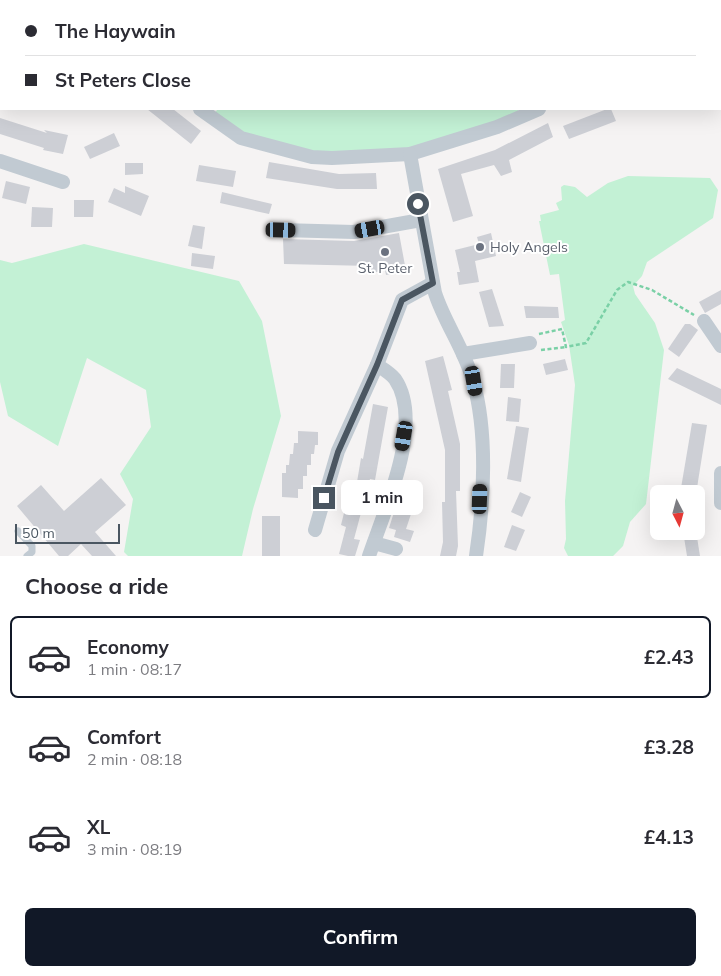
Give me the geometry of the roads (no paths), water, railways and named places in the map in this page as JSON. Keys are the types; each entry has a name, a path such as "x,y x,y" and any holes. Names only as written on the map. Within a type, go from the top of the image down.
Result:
{"street":[{"path":"201,110 241,138 312,157 410,154 496,127 523,112"},
{"path":"410,154 433,283 441,311 463,354 474,381 482,462 476,556"},
{"path":"0,161 63,182"},
{"path":"281,230 354,232 421,220"},
{"path":"315,530 338,452 377,365 402,300 433,283"},
{"path":"704,321 721,346"},
{"path":"463,354 530,344"},
{"path":"377,365 395,379 404,400 406,419 398,469 371,550 396,550"},
{"path":"721,473 721,504"}],"lane":[{"path":"18,531 32,546 32,552 27,556"}],"place":[{"name":"Holy Angels","path":"480,247"},
{"name":"St. Peter","path":"385,252"}]}
